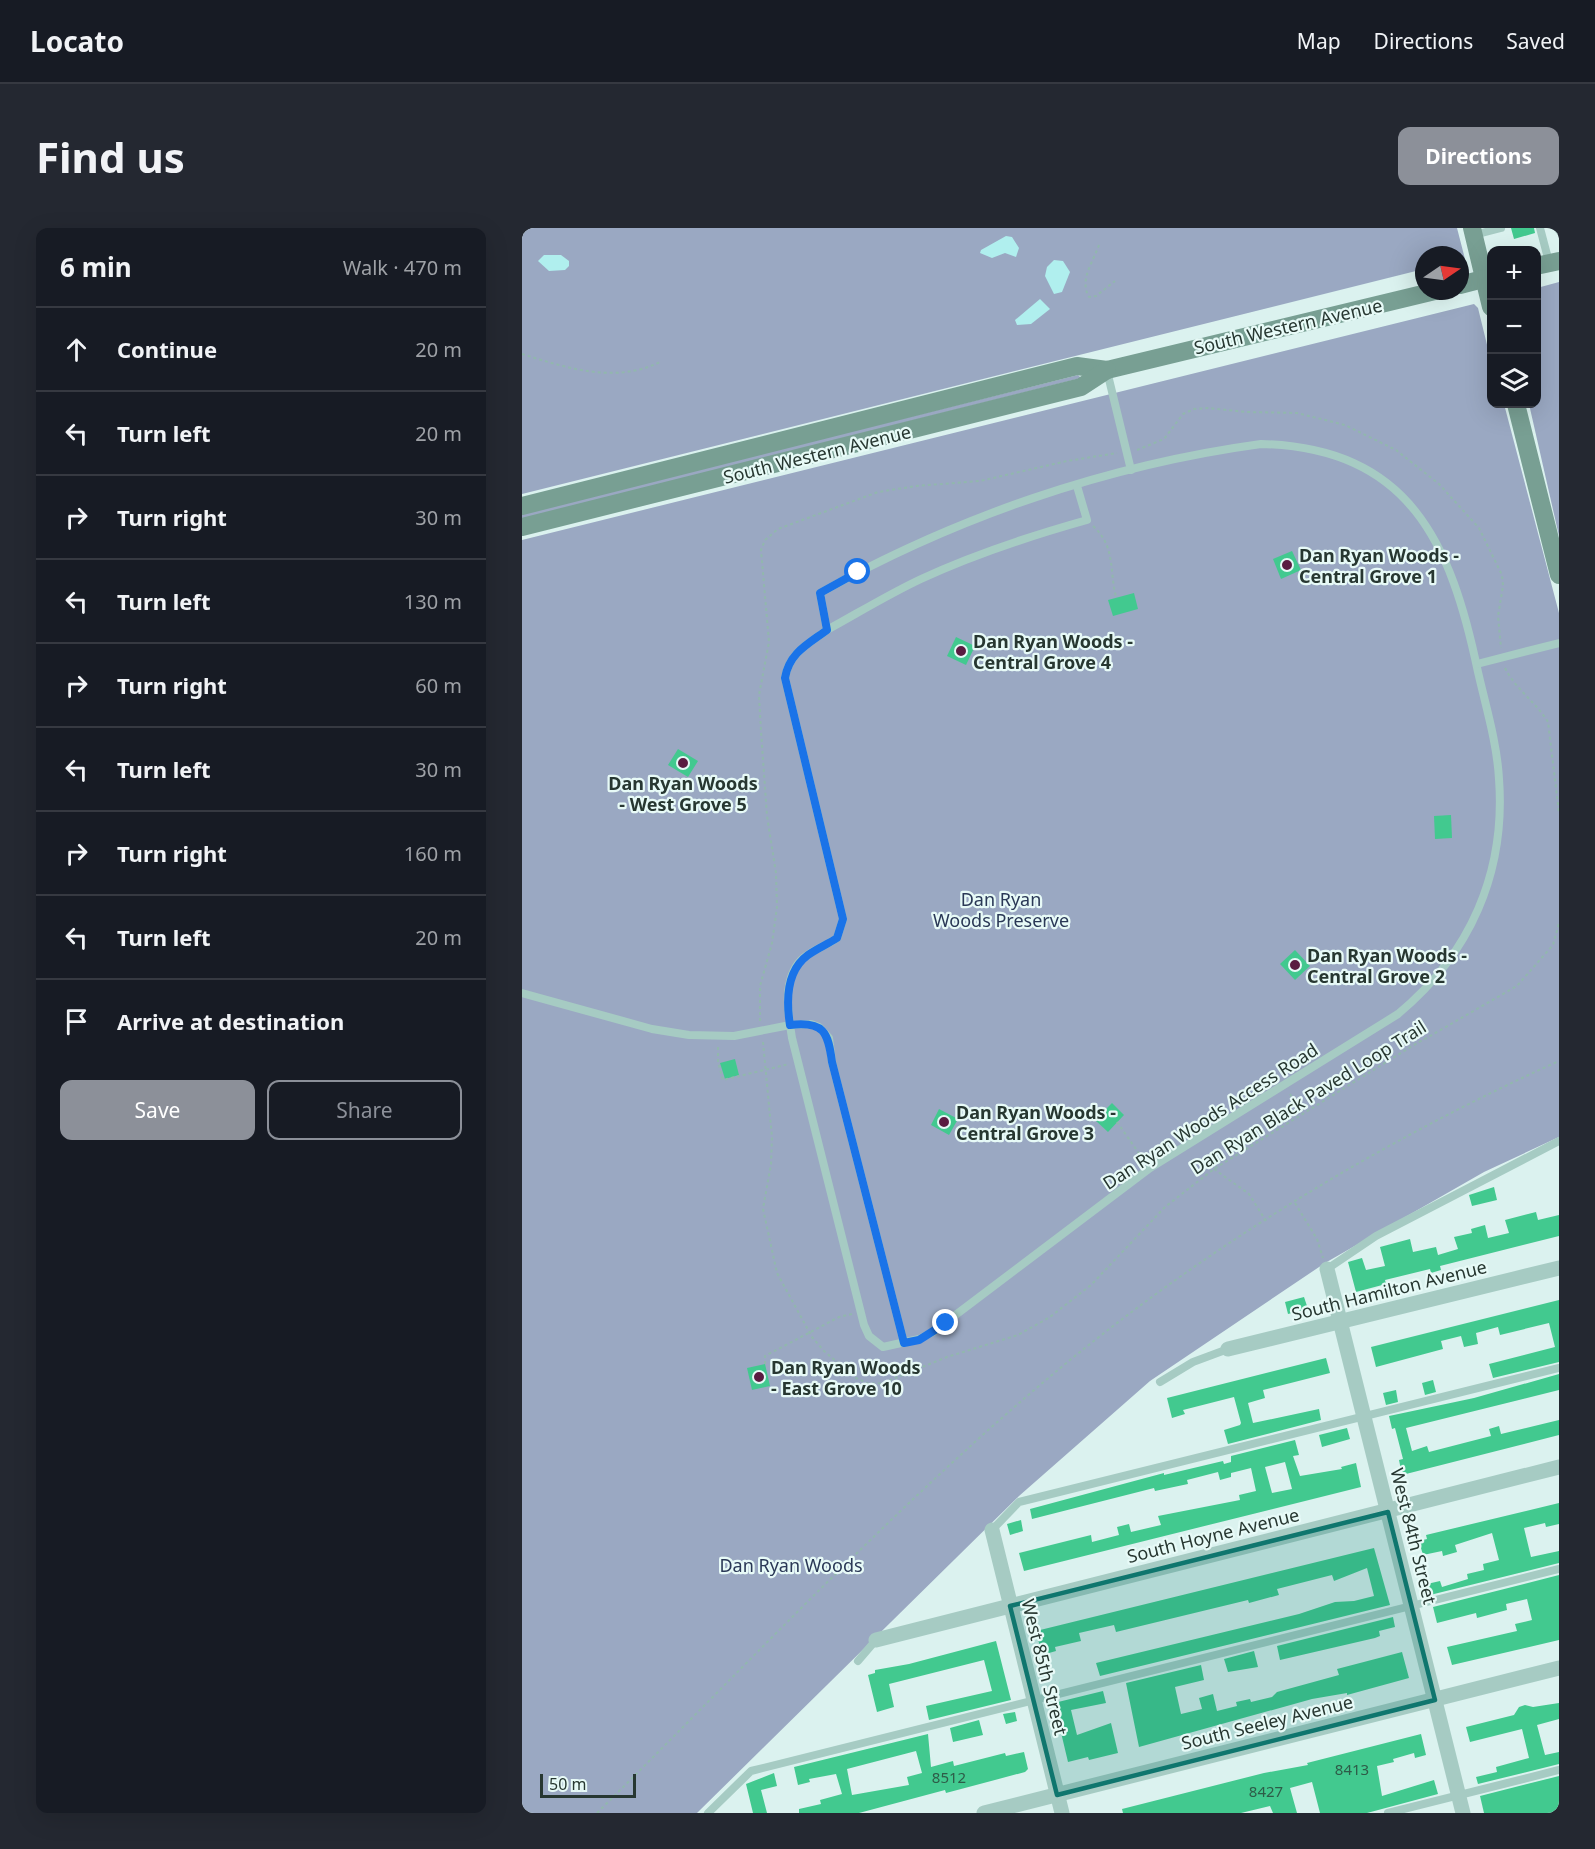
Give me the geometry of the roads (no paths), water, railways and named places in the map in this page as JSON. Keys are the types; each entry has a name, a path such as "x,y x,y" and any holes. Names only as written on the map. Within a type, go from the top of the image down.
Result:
{"main road":[{"path":"1473,231 1487,275"},
{"path":"1469,283 1487,278"},
{"name":"South Western Avenue","path":"522,527 1082,387 1107,370 1415,296"},
{"name":"South Western Avenue","path":"522,506 1077,366 1107,370"},
{"path":"1517,408 1559,575"}],"street":[{"name":"South Hamilton Avenue","path":"1227,1349 1559,1268"},
{"name":"West 84th Street","path":"1327,1269 1463,1813"},
{"name":"South Hoyne Avenue","path":"876,1640 1559,1467"},
{"name":"West 85th Street","path":"992,1530 1062,1813"},
{"name":"South Seeley Avenue","path":"984,1813 1559,1668"}],"lane":[{"path":"1473,231 1501,228"},
{"path":"1540,228 1548,264"},
{"path":"1107,370 1131,470"},
{"name":"Dan Ryan Woods Access Road","path":"1261,444 1290,445 1319,450 1345,459 1371,472 1396,490 1435,537 1457,590 1477,663 1499,777 1500,812 1497,844 1490,875 1469,931 1436,979 1405,1008 1370,1033 1283,1084 1150,1168 1063,1231 946,1323 919,1340 883,1347 869,1336 861,1312 797,1061 790,1025 788,994 794,970 810,953 837,938 842,928 840,908 785,678 787,665 796,652 827,630 820,593 890,556 951,528 1015,504 1131,470 1261,444"},
{"path":"827,630 894,593 947,568 1000,547 1087,520 1077,486"},
{"path":"1477,663 1559,643"},
{"path":"522,993 652,1029 689,1035 734,1036 790,1025 811,1024 819,1028 829,1038 832,1062 904,1343"},
{"path":"1327,1269 1376,1236 1559,1141"},
{"path":"1160,1382 1193,1362 1227,1349"},
{"path":"992,1530 1018,1502 1559,1368"},
{"path":"708,1813 751,1771 1559,1569"},
{"path":"858,1661 876,1640"},
{"path":"1388,1813 1559,1770"}],"place":[{"name":"Dan Ryan Woods - Central Grove 1","path":"1287,565"},
{"name":"Dan Ryan Woods - Central Grove 4","path":"961,651"},
{"name":"Dan Ryan Woods - West Grove 5","path":"683,763"},
{"name":"Dan Ryan Woods - Central Grove 2","path":"1295,965"},
{"name":"Dan Ryan Woods - Central Grove 3","path":"944,1122"},
{"name":"Dan Ryan Woods - East Grove 10","path":"759,1377"}],"park label":[{"name":"Dan Ryan Woods Preserve","path":"1001,909"},
{"name":"Dan Ryan Woods","path":"791,1565"}]}
